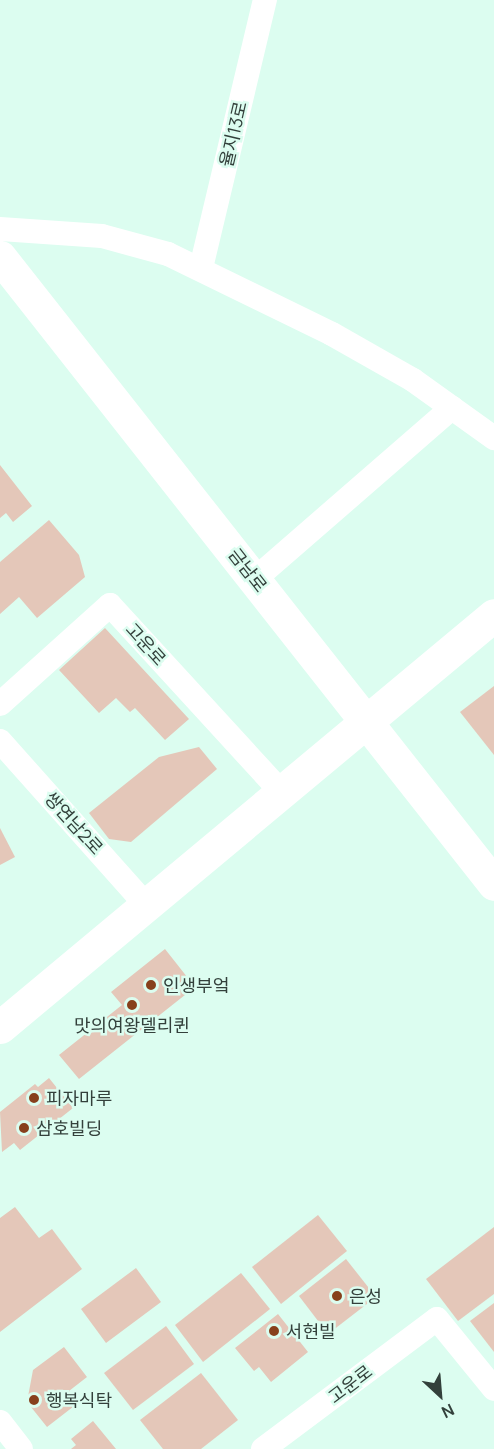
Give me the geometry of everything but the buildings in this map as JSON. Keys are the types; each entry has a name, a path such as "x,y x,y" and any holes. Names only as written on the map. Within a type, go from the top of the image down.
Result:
{"street":[{"name":"율지13로","path":"201,268 264,0"},
{"path":"0,229 120,238 201,268 332,334 413,380 494,438"},
{"name":"금남로","path":"0,256 494,884"},
{"path":"255,579 452,408"},
{"name":"고운로","path":"0,704 110,605 282,793"},
{"path":"0,1027 369,723 494,615"},
{"name":"쌍연남2로","path":"0,741 147,906"},
{"name":"고운로","path":"263,1449 437,1319 494,1389"},
{"path":"0,1422 21,1449"}],"place":[{"name":"인생부엌","path":"151,985"},
{"name":"맛의여왕델리퀸","path":"132,1005"},
{"name":"피자마루","path":"34,1098"},
{"name":"삼호빌딩","path":"24,1128"},
{"name":"은성","path":"337,1296"},
{"name":"서현빌","path":"274,1331"},
{"name":"행복식탁","path":"34,1400"}]}
